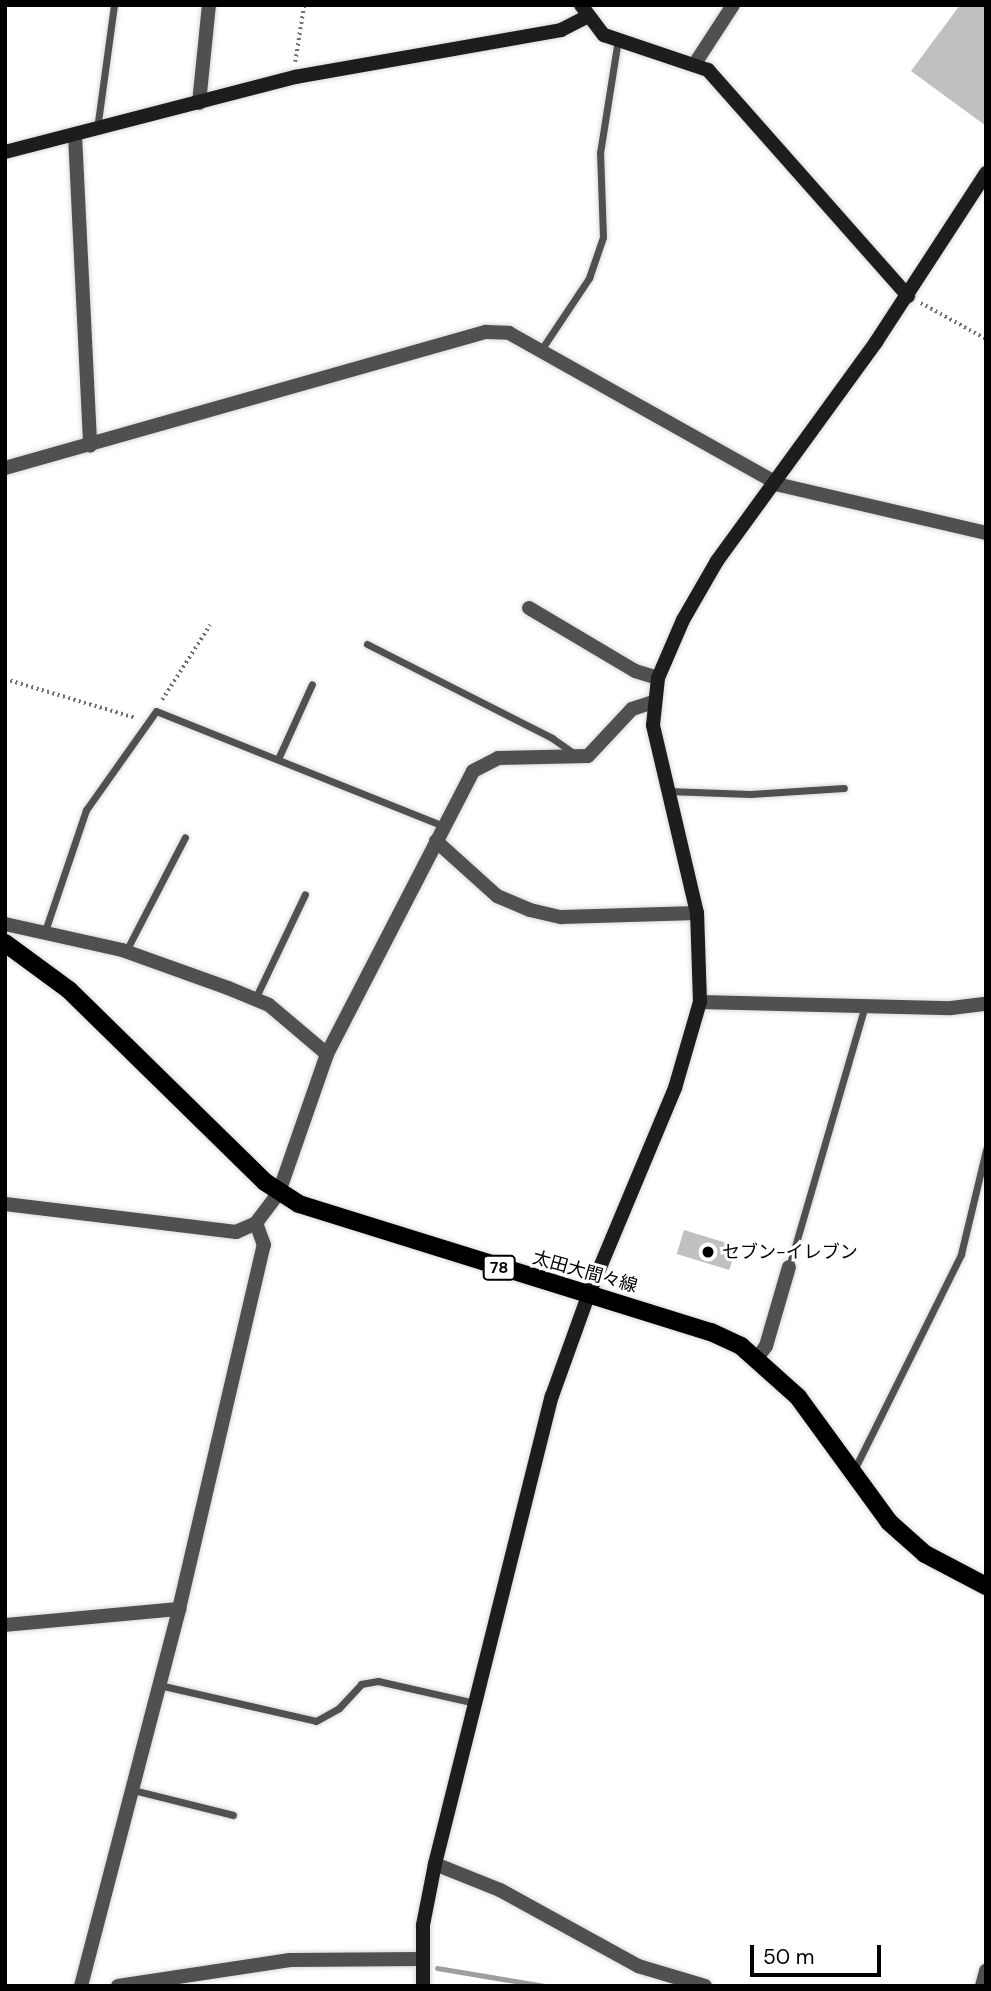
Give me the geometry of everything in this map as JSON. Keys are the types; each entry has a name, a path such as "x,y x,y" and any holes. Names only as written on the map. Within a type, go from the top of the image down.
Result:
{"main road":[{"name":"太田大間々線","path":"5,943 69,990 279,1192 320,1214 727,1338 758,1357 797,1397 869,1499 908,1540 946,1568 986,1586"}],"street":[{"path":"199,103 209,5"},
{"path":"696,62 733,5"},
{"path":"5,152 295,77 561,30 584,11 596,29 618,39 696,62 714,75 912,298"},
{"path":"75,135 90,446"},
{"path":"423,1986 422,1959 435,1864 552,1396 588,1296 675,1088 700,1002 697,914 657,750 653,702 658,678 711,571 771,481 912,298 980,193 986,173"},
{"path":"5,468 486,332 509,333 771,481 986,533"},
{"path":"529,608 635,671 658,678"},
{"path":"5,1204 236,1232 256,1223 279,1192 327,1054 443,827 479,765 498,758 578,757 596,751 632,709 653,702"},
{"path":"436,841 497,896 530,910 561,917 697,914"},
{"path":"5,924 45,931 126,952 255,999 312,1037 327,1054"},
{"path":"700,1002 866,1006 986,1004"},
{"path":"81,1986 179,1609 264,1245 256,1223"},
{"path":"758,1357 766,1346 789,1267"},
{"path":"5,1625 179,1609"},
{"path":"435,1864 535,1907 638,1966 705,1986"},
{"path":"118,1986 290,1961 422,1959"},
{"path":"982,1986 986,1971"}],"lane":[{"path":"97,129 114,5"},
{"path":"540,351 589,278 603,237 600,153 618,39"},
{"path":"367,644 552,738 578,757"},
{"path":"278,758 312,684"},
{"path":"45,931 86,810 156,711 278,758 443,827"},
{"path":"667,791 750,794 845,788"},
{"path":"126,952 185,837"},
{"path":"255,999 306,894"},
{"path":"789,1267 866,1006"},
{"path":"853,1473 961,1254 986,1150"},
{"path":"159,1685 316,1721 339,1709 361,1684 378,1681 475,1703"},
{"path":"132,1789 233,1815"}],"path":[{"path":"295,77 304,5"},
{"path":"912,298 986,339"},
{"path":"156,711 210,625"},
{"path":"5,679 149,721"}],"building":[{"path":"960,5 986,5 986,126 911,71"},
{"path":"684,1230 737,1246 729,1270 677,1254"}],"waterway":[{"path":"437,1968 545,1986"}],"place":[{"name":"セブン-イレブン","path":"708,1252"}]}
